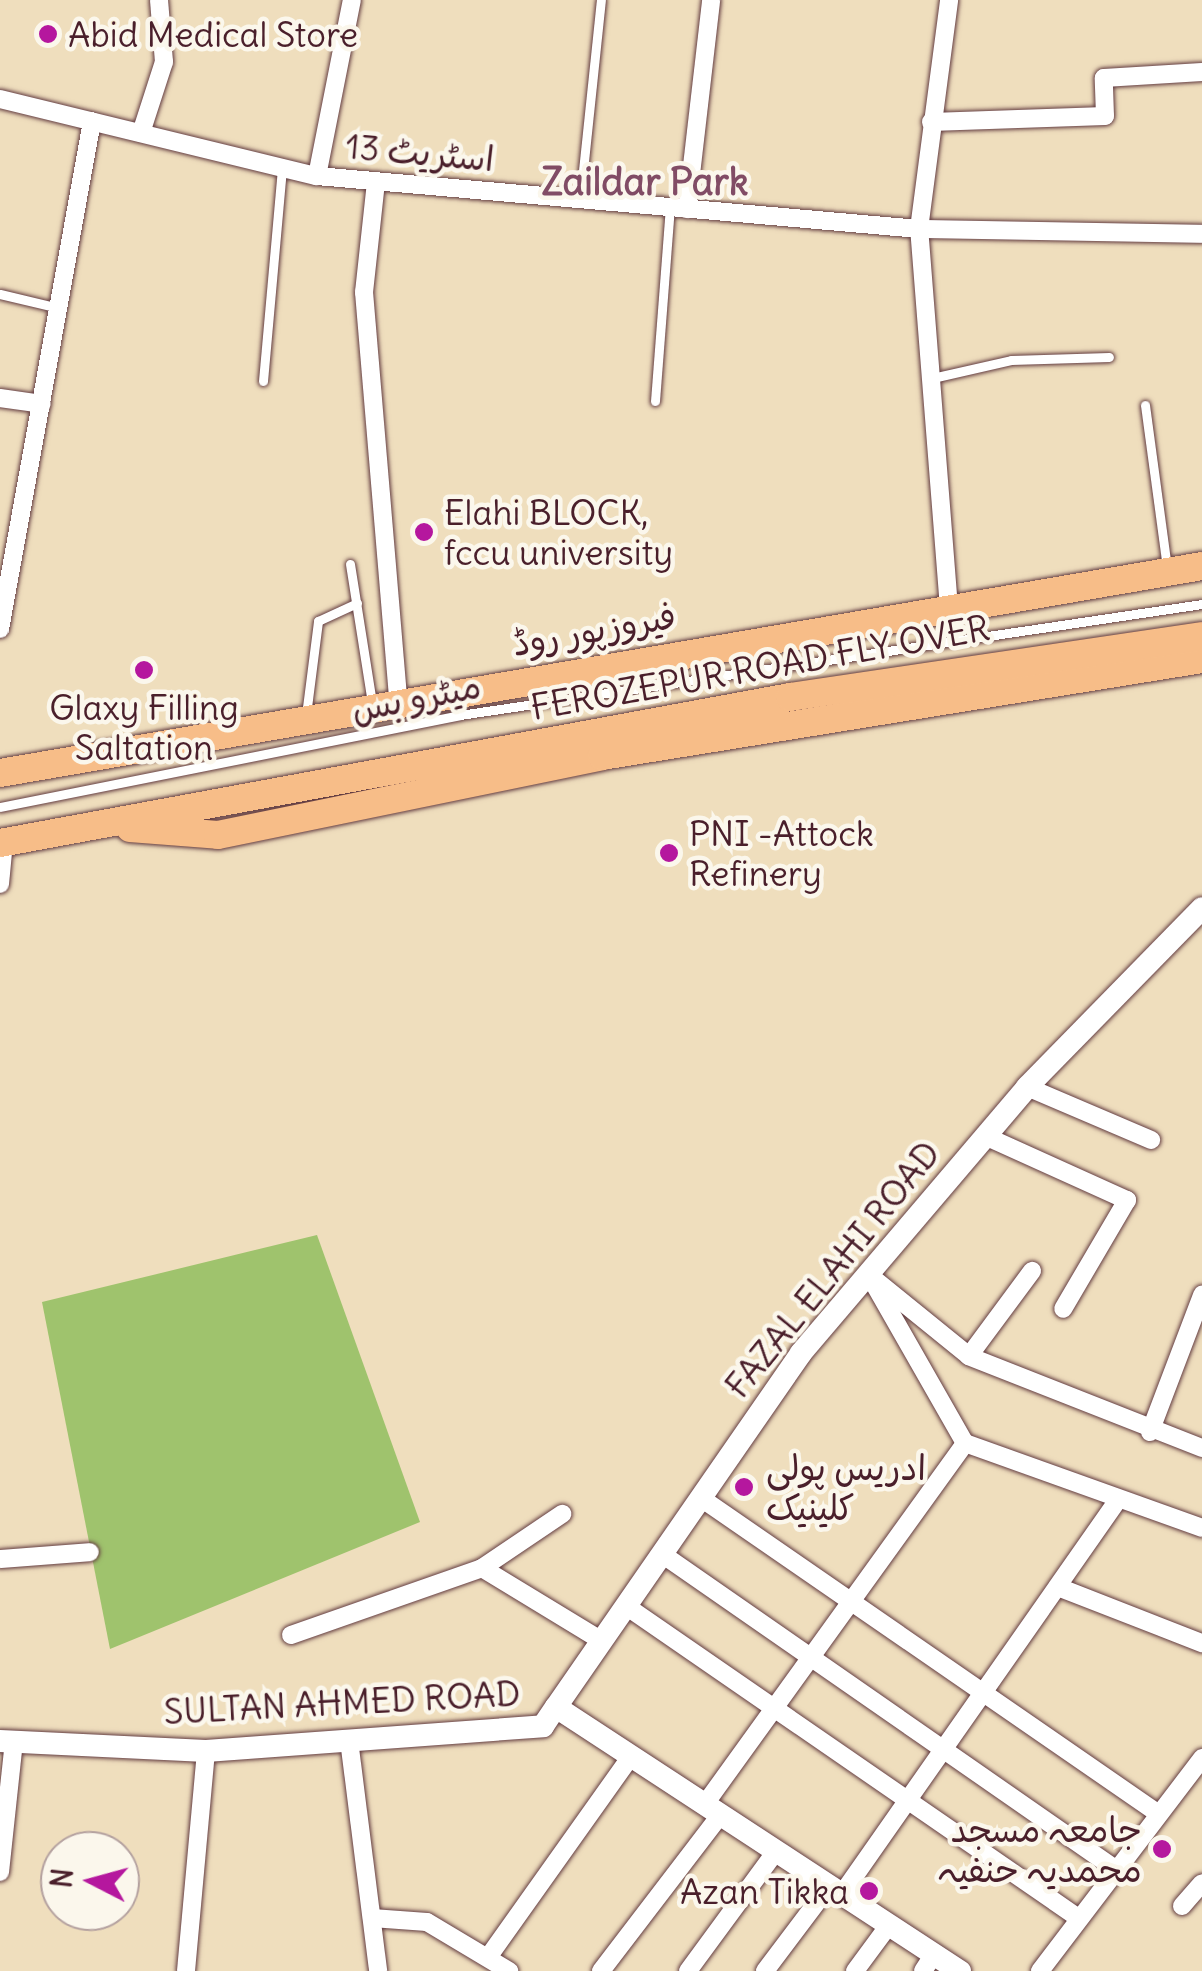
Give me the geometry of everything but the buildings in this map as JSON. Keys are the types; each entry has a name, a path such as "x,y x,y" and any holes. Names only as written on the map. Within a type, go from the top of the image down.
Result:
{"main road":[{"name":"فیروزپور روڈ","path":"0,773 306,717 1202,566"},
{"name":"FEROZEPUR ROAD FLY OVER","path":"92,825 331,778 1202,636"},
{"path":"2,843 92,825 218,835 602,756 1202,659"}],"street":[{"path":"141,132 164,62 159,0"},
{"path":"317,176 352,0"},
{"path":"678,208 711,0"},
{"path":"948,608 925,380 919,229 949,0"},
{"path":"930,122 1105,116 1104,78 1202,72"},
{"name":"اسٹریٹ 13","path":"0,99 317,176 919,229 1202,234"},
{"path":"0,629 92,121"},
{"path":"376,182 364,292 385,704"},
{"path":"0,398 42,404"},
{"path":"0,884 2,843"},
{"name":"FAZAL ELAHI ROAD","path":"556,1707 801,1353 1027,1087 1202,908"},
{"path":"1027,1087 1150,1140"},
{"path":"985,1136 1127,1200 1063,1309"},
{"path":"968,1356 1032,1271"},
{"path":"869,1276 968,1356 1150,1432 1202,1448"},
{"path":"869,1276 965,1443 1116,1502 1202,1528"},
{"path":"1150,1432 1202,1295"},
{"path":"601,1971 713,1809 775,1708 965,1443"},
{"path":"701,1498 1156,1812"},
{"path":"766,1971 908,1800 1116,1502"},
{"path":"291,1635 482,1568 562,1514"},
{"path":"0,1559 90,1552"},
{"path":"662,1554 1114,1868"},
{"path":"482,1568 602,1641"},
{"path":"1058,1587 1202,1644"},
{"path":"626,1606 1077,1916"},
{"name":"SULTAN AHMED ROAD","path":"7,1742 206,1751 542,1726 556,1707 889,1925 929,1962 960,1971"},
{"path":"349,1740 378,1971"},
{"path":"0,1872 7,1742"},
{"path":"186,1971 206,1751"},
{"path":"488,1956 631,1756"},
{"path":"1040,1971 1156,1812 1202,1758"},
{"path":"688,1971 776,1850"},
{"path":"1182,1906 1202,1883"},
{"path":"372,1918 428,1922 509,1971"},
{"path":"855,1971 889,1925"}],"lane":[{"path":"580,199 601,0"},
{"path":"263,381 282,167"},
{"path":"655,400 678,208"},
{"path":"0,294 59,308"},
{"path":"925,380 1011,360 1109,357"},
{"path":"1145,404 1167,571"},
{"path":"350,564 356,603 385,704"},
{"path":"306,717 318,621 356,603"},
{"name":"میٹرو بس","path":"0,807 460,715 1202,604"}],"green space":[{"path":"317,1235 420,1522 110,1649 42,1302"}],"place":[{"name":"Abid Medical Store","path":"48,34"},
{"name":"Elahi BLOCK, fccu university","path":"424,532"},
{"name":"Glaxy Filling Saltation","path":"144,670"},
{"name":"PNI -Attock Refinery","path":"669,853"},
{"name":"ادریس پولی کلینیک","path":"744,1487"},
{"name":"جامعہ مسجد محمدیہ حنفیہ","path":"1162,1849"},
{"name":"Azan Tikka","path":"869,1891"}],"district":[{"name":"Zaildar Park","path":"645,182"}]}
